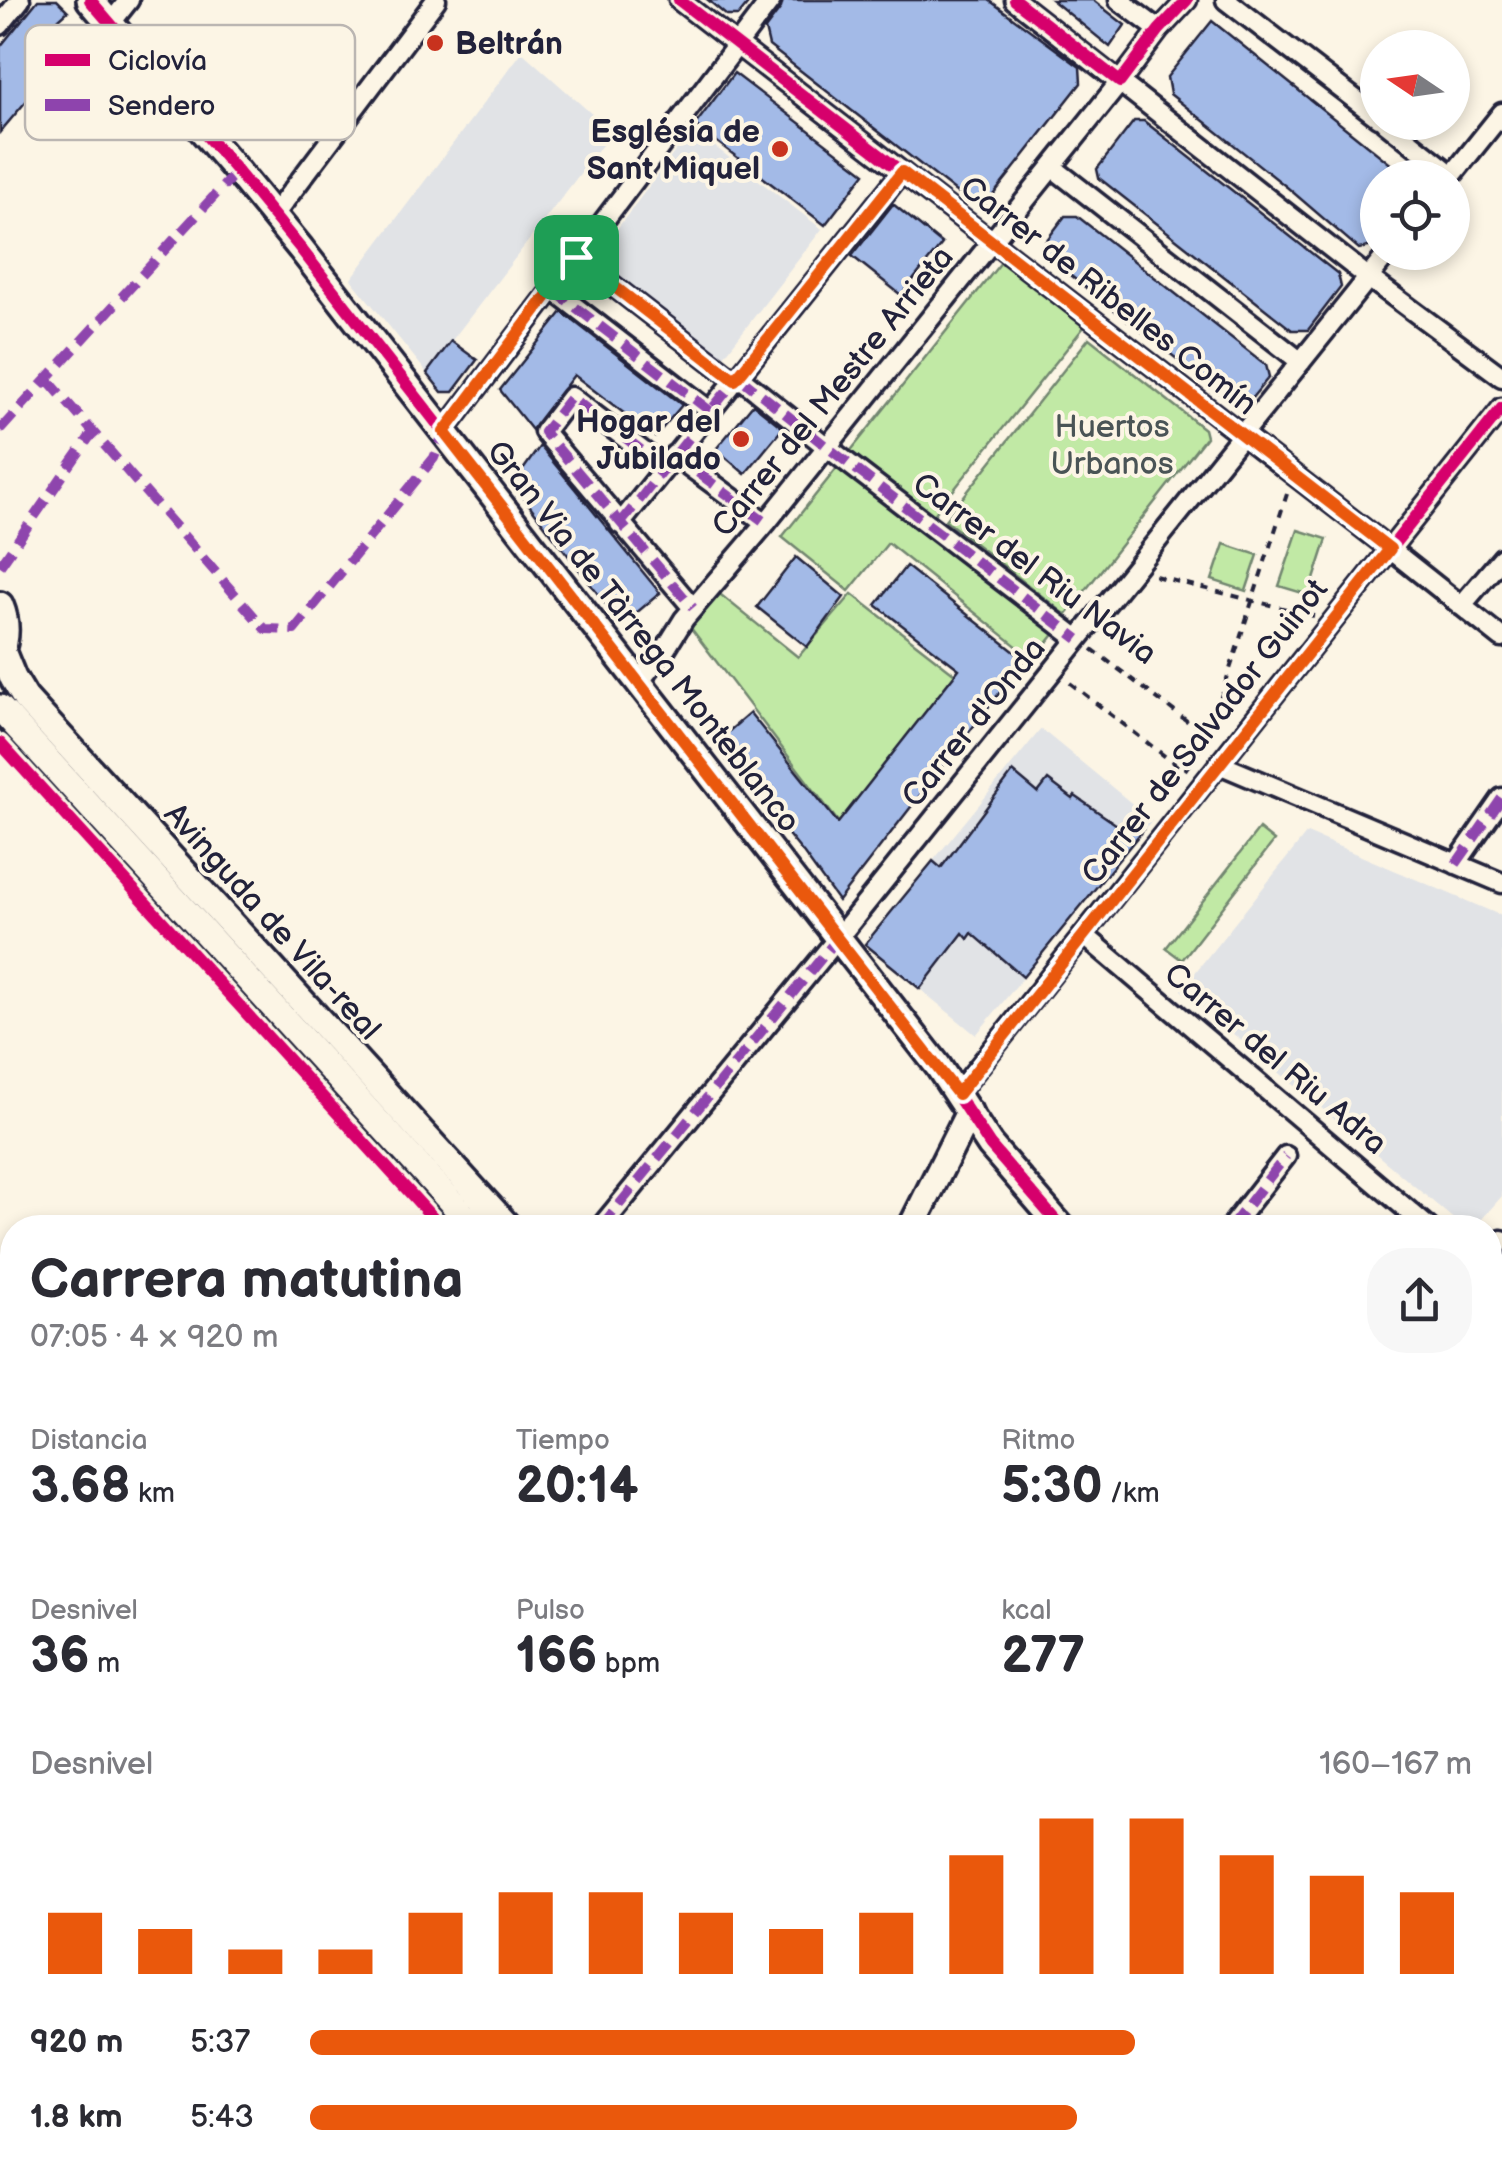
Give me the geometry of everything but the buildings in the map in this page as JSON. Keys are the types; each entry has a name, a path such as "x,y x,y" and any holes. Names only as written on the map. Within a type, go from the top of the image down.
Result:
{"street":[{"path":"0,24 20,0"},
{"name":"Gran Via de Tàrrega Monteblanco","path":"90,0 110,24"},
{"path":"110,24 129,0"},
{"path":"355,108 436,0"},
{"name":"Carrer de Ribelles Comín","path":"679,0 1502,638"},
{"path":"444,432 771,0"},
{"path":"1015,0 1369,278 1502,377"},
{"path":"1119,0 1159,30"},
{"name":"Carrer del Mestre Arrieta","path":"639,682 693,608 766,524 1159,30 1188,0"},
{"path":"1226,0 1360,103"},
{"path":"1464,160 1502,113"},
{"name":"Gran Via de Tàrrega Monteblanco","path":"210,140 274,215 838,938 963,1103 990,1145 1051,1215"},
{"path":"274,215 331,140"},
{"path":"1407,140 1431,160"},
{"path":"1052,167 1301,362"},
{"path":"620,524 902,172"},
{"name":"Carrer del Riu Navia","path":"576,257 1078,639"},
{"name":"Carrer d'Onda","path":"611,1215 1375,270"},
{"path":"552,289 710,411"},
{"path":"693,608 544,432 571,397 766,524"},
{"name":"Carrer de Salvador Guinot","path":"916,1215 963,1103 1084,935 1502,408"},
{"path":"1461,606 1502,558"},
{"path":"0,605 6,634 1,653"},
{"name":"Avinguda de Vila-real","path":"1,653 25,698 497,1215"},
{"name":"Avinguda de Vila-real","path":"0,708 464,1215"},
{"path":"1219,764 1502,883"},
{"path":"1456,864 1502,798"},
{"name":"Carrer del Riu Adra","path":"1084,935 1414,1215"},
{"path":"1240,1215 1286,1156"}],"path":[{"path":"1184,771 1208,736 1288,488"},
{"path":"1164,564 1155,576 1314,616"},
{"path":"1086,662 1095,652"},
{"path":"1078,673 1070,684 1202,786"}],"shaded area":[{"path":"522,52 612,132 427,373 351,279"},
{"path":"692,129 822,229 724,356 595,258"},
{"path":"1041,729 1152,820 976,1035 865,944"},
{"path":"1307,833 1502,916 1502,1196 1485,1215 1449,1215 1181,990"}],"green space":[{"path":"1002,261 1084,327 932,517 1063,623 1034,660 888,543 849,591 782,537"},
{"name":"Huertos Urbanos","path":"1089,338 1204,429 1206,437 1066,615 945,520"},
{"path":"1298,530 1327,539 1309,595 1279,586"},
{"path":"1224,544 1258,555 1246,591 1212,580"},
{"path":"711,587 798,657 852,594 955,674 839,823 684,619"},
{"path":"1259,829 1274,841 1182,960 1166,948"}],"marked path":[{"path":"0,430 237,171"},
{"path":"620,524 902,172"},
{"path":"576,257 735,380"},
{"path":"552,289 710,411"},
{"path":"738,376 1078,639"},
{"path":"47,379 93,432"},
{"path":"665,468 571,397 544,432 693,608"},
{"path":"0,566 93,432 265,629 294,630 434,458 444,432"},
{"path":"674,455 766,523"},
{"path":"1456,864 1502,798"},
{"path":"611,1215 838,938"},
{"path":"1240,1215 1286,1156"}],"cycle path":[{"path":"90,0 111,25"},
{"path":"679,0 1390,549 1502,408"},
{"path":"1015,0 1120,82 1187,0"},
{"path":"210,140 301,249 938,1066 990,1145 1051,1215"},
{"path":"0,743 430,1215"}],"place":[{"name":"Beltrán","path":"435,43"},
{"name":"Església de Sant Miquel","path":"780,149"},
{"name":"Hogar del Jubilado","path":"741,439"}],"route":[{"path":"902,172 1390,549 958,1094 444,432 576,257 735,380 902,172"}]}
